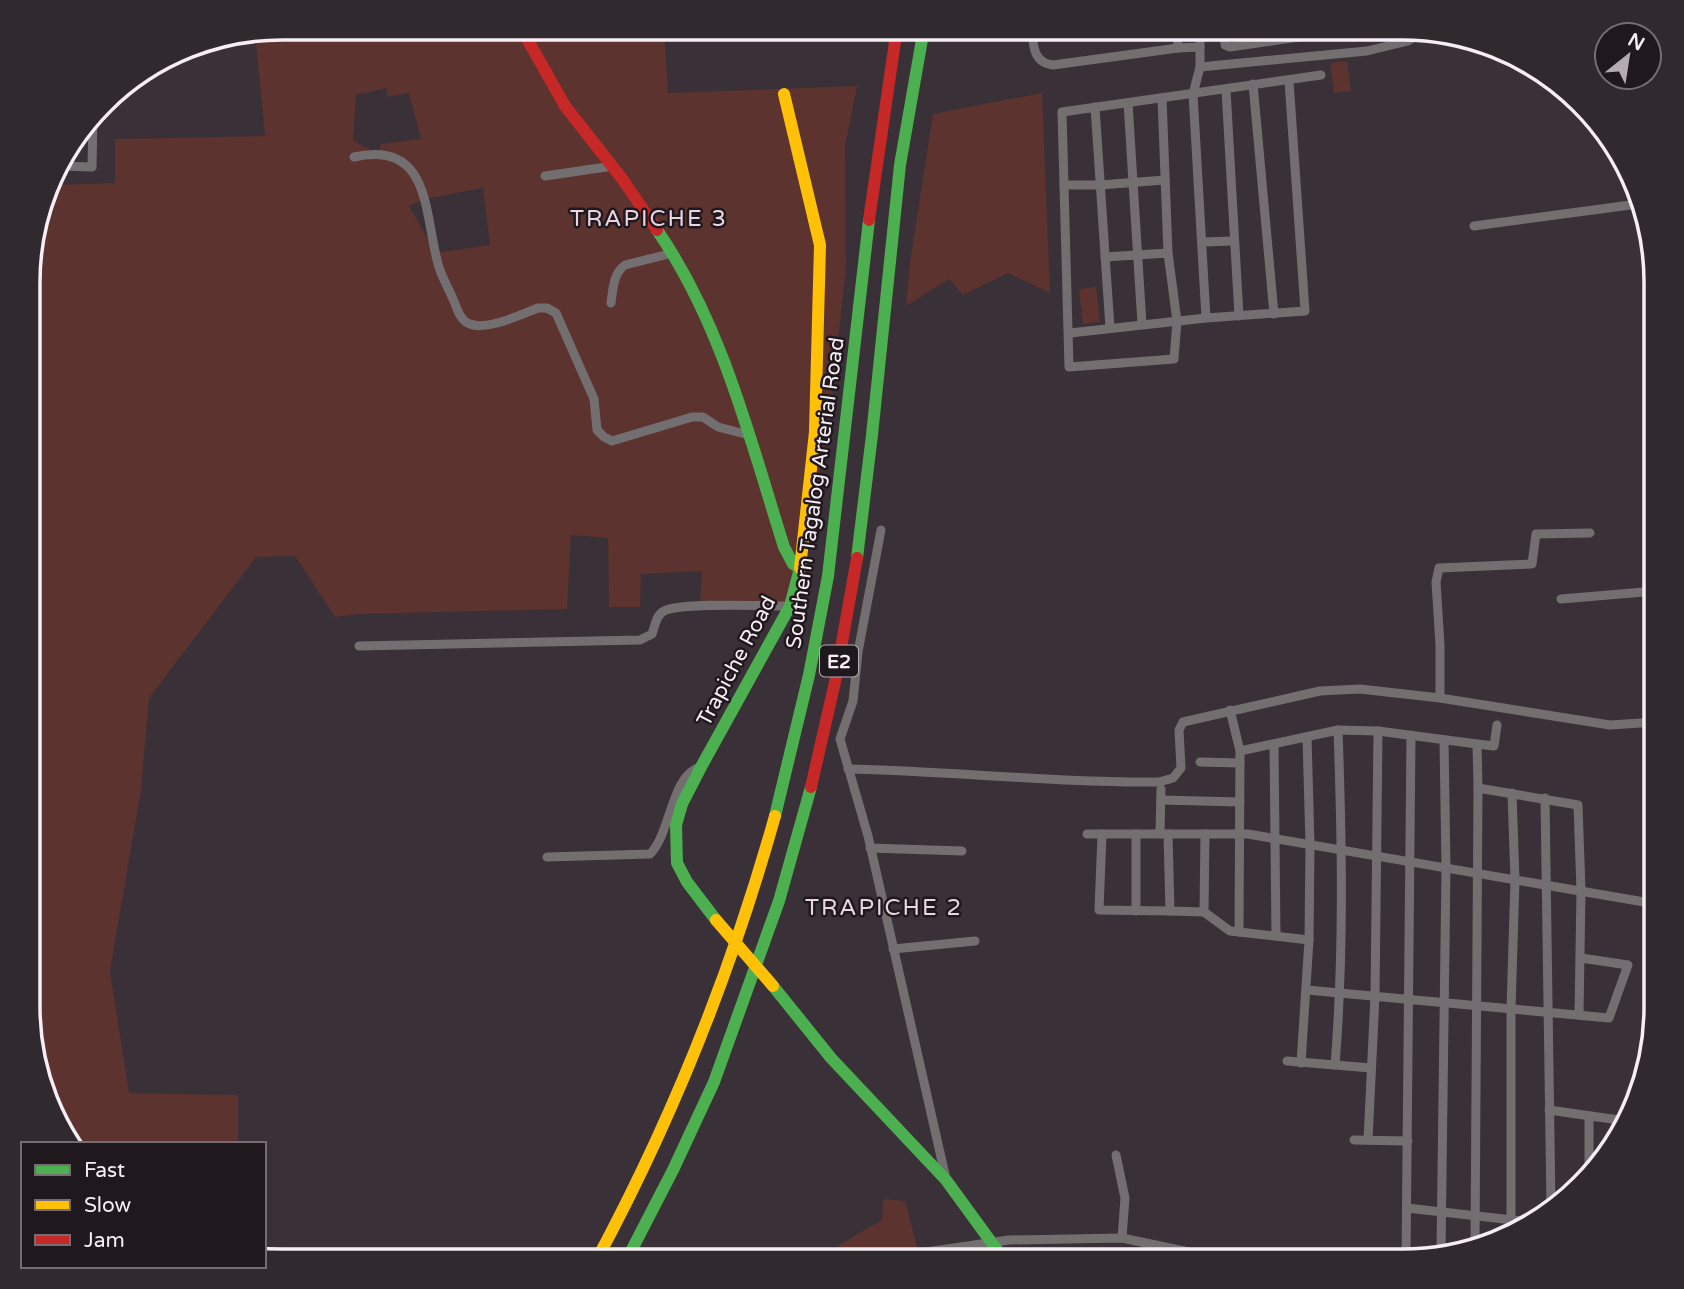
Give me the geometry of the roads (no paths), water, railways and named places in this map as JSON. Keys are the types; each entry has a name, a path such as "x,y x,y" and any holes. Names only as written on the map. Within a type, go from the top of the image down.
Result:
{"main road":[{"path":"529,40 565,106 612,166 673,253 725,361 784,547 793,564 800,568"},
{"name":"Southern Tagalog Arterial Road","path":"603,1248 650,1156 688,1071 750,903 783,792 809,680 827,579 874,163 895,41"},
{"name":"E2","path":"633,1248 714,1082 779,901 808,799 835,682 854,578 900,165 921,41"},
{"name":"Trapiche Road","path":"785,94 820,245 815,432 800,568 790,606 682,804 676,825 677,863 687,882 716,920 831,1058 946,1180 996,1249"}],"street":[{"path":"1033,41 1038,59 1053,65 1200,47"},
{"path":"1178,41 1178,48"},
{"path":"1200,41 1200,67 1192,94 1206,318"},
{"path":"1225,41 1225,45 1230,47 1275,41"},
{"path":"1200,67 1367,51 1408,41"},
{"path":"1162,98 1168,253 1177,321 1174,359 1069,367 1062,112 1321,75"},
{"path":"1070,333 1206,318 1305,311 1289,81"},
{"path":"1253,84 1274,314"},
{"path":"1226,90 1239,316"},
{"path":"1128,103 1142,324"},
{"path":"1095,107 1110,328"},
{"path":"70,166 92,167 93,132"},
{"path":"354,158 373,153 390,155 407,165 421,185 438,265 460,316 470,324 485,325 538,308 547,308 556,313 594,399 597,430 604,437 612,441 692,416 704,417 718,427 748,435"},
{"path":"545,176 612,166"},
{"path":"1065,186 1165,180"},
{"path":"1474,226 1631,205"},
{"path":"1202,242 1234,241"},
{"path":"611,303 619,269 625,265 673,253"},
{"path":"1105,257 1168,253"},
{"path":"881,530 858,652 853,701 840,739 870,848 946,1180"},
{"path":"1440,698 1436,582 1439,568 1532,564 1536,534 1590,533"},
{"path":"1560,600 1644,592"},
{"path":"359,646 640,640 652,634 656,620 661,612 667,609 790,606"},
{"path":"848,769 931,771 1060,780 1159,782 1173,778 1181,768 1179,730 1182,722 1321,691 1360,689 1440,698 1610,725 1643,723"},
{"path":"1230,710 1240,751 1239,932"},
{"path":"1240,751 1338,730 1378,731 1494,746 1497,725"},
{"path":"1335,1065 1341,993 1342,850 1338,730"},
{"path":"1368,1140 1375,996 1378,731"},
{"path":"1406,1249 1411,735"},
{"path":"1301,1062 1309,940 1307,737"},
{"path":"1441,1246 1446,868 1444,740"},
{"path":"1274,744 1276,936"},
{"path":"1475,1237 1475,1005 1479,873 1477,744"},
{"path":"1200,762 1240,763"},
{"path":"547,857 650,855 663,837 675,797 686,778 695,768 701,767"},
{"path":"1478,788 1578,805 1581,891 1579,1015"},
{"path":"1511,1220 1511,1009 1515,880 1512,793"},
{"path":"1170,911 1161,795 1240,802"},
{"path":"1545,798 1551,1197"},
{"path":"1087,834 1239,834 1643,902"},
{"path":"1102,834 1099,910 1204,912 1230,931 1309,940"},
{"path":"1136,834 1136,911"},
{"path":"1204,912 1205,834"},
{"path":"870,848 962,851"},
{"path":"893,949 975,940"},
{"path":"1307,990 1609,1017 1628,965 1581,958"},
{"path":"1287,1061 1371,1069"},
{"path":"1549,1110 1616,1120"},
{"path":"1589,1116 1590,1159"},
{"path":"1354,1140 1408,1141"},
{"path":"1116,1155 1125,1198 1122,1238"},
{"path":"1408,1208 1515,1220"},
{"path":"944,1249 991,1241 1062,1237 1122,1238 1174,1249"}],"district":[{"name":"TRAPICHE 3","path":"649,218"},
{"name":"TRAPICHE 2","path":"884,907"}]}
